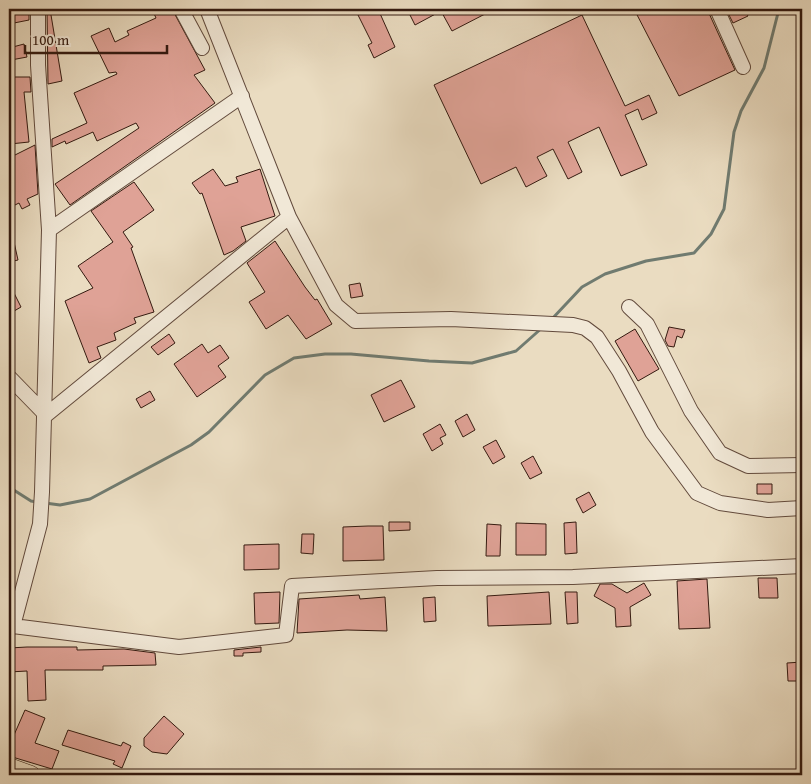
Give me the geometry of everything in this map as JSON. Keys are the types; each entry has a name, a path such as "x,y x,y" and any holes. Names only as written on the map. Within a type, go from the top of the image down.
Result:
{"main road":[{"path":"9,767 31,775"}],"street":[{"path":"38,9 38,65 49,230 46,415 40,524 11,627 179,647 286,634 292,586 437,578 573,577 802,566"},
{"path":"181,9 202,48"},
{"path":"207,9 289,217 336,305 355,321 451,319 573,325 585,328 597,338 619,371 652,432 697,492 720,503 768,510 802,508"},
{"path":"716,9 744,67"},
{"path":"49,230 242,96"},
{"path":"46,415 289,217"},
{"path":"629,307 647,324 691,411 720,454 748,466 802,465"},
{"path":"9,377 46,415"}],"building":[{"path":"9,9 29,9 29,20 9,24"},
{"path":"47,9 50,9 62,81 48,84"},
{"path":"152,9 172,9 205,70 194,75 215,103 70,205 55,184 139,128 136,123 97,141 93,132 66,144 65,141 52,147 52,139 87,123 74,93 117,74 116,72 109,73 91,36 109,28 115,42 129,35 127,31 156,18"},
{"path":"355,9 378,9 395,47 374,58 368,45 372,43"},
{"path":"407,9 483,9 485,14 452,31 441,11 415,25"},
{"path":"634,9 707,9 735,70 679,96"},
{"path":"737,9 744,9 748,16 733,23 728,13"},
{"path":"582,15 625,106 649,95 657,113 642,120 638,109 625,115 647,165 621,176 599,127 568,142 582,172 568,179 553,149 537,157 547,176 526,187 516,167 481,184 434,85"},
{"path":"24,44 27,57 11,60 9,48"},
{"path":"9,77 30,77 31,92 24,92 29,142 10,144"},
{"path":"35,145 38,194 27,199 30,205 22,209 19,203 9,208 9,158"},
{"path":"213,169 225,186 238,182 236,177 260,169 275,216 241,227 246,241 224,255 202,193 200,194 192,183"},
{"path":"134,182 154,210 123,232 133,247 131,248 154,312 134,318 136,323 114,333 116,340 97,347 101,358 89,363 65,301 93,288 78,266 113,242 91,211"},
{"path":"12,233 18,260 9,262 9,234"},
{"path":"275,241 305,287 315,300 317,299 332,324 306,339 288,315 266,329 249,302 265,292 247,263"},
{"path":"9,283 21,307 9,314"},
{"path":"360,283 363,296 351,298 349,285"},
{"path":"669,327 685,330 682,338 677,336 674,347 668,346 665,340"},
{"path":"635,329 659,369 638,381 615,341"},
{"path":"169,334 175,343 158,355 151,347"},
{"path":"202,344 208,353 220,345 229,358 218,366 226,377 197,397 174,364"},
{"path":"401,380 415,407 384,422 371,395"},
{"path":"150,391 155,400 141,408 136,399"},
{"path":"467,414 475,430 463,437 455,421"},
{"path":"440,424 446,435 440,438 443,444 432,451 423,434"},
{"path":"496,440 505,457 493,464 483,447"},
{"path":"533,456 542,473 530,479 521,463"},
{"path":"757,484 772,484 772,494 757,494"},
{"path":"589,492 596,505 583,513 576,499"},
{"path":"389,522 410,522 410,530 389,531"},
{"path":"576,522 577,553 565,554 564,523"},
{"path":"516,523 546,524 546,555 516,555"},
{"path":"487,524 501,525 500,556 486,556"},
{"path":"383,526 384,560 343,561 343,527"},
{"path":"302,534 314,534 313,554 301,553"},
{"path":"279,544 279,569 244,570 244,545"},
{"path":"758,578 777,578 778,598 759,598"},
{"path":"707,579 710,628 679,629 677,581"},
{"path":"644,583 651,595 630,607 631,626 616,627 615,608 594,596 600,584 612,584 627,593"},
{"path":"280,592 279,623 255,624 254,593"},
{"path":"549,592 551,624 488,626 487,596"},
{"path":"565,592 577,592 578,623 567,624"},
{"path":"359,595 360,599 385,597 387,631 347,630 297,633 299,599"},
{"path":"435,597 436,621 424,622 423,598"},
{"path":"77,647 77,650 124,649 155,653 156,665 103,666 103,670 45,670 46,700 28,701 27,671 9,672 9,648"},
{"path":"261,647 261,652 243,653 243,656 234,656 234,650"},
{"path":"802,662 802,681 788,681 787,663"},
{"path":"25,710 45,718 35,743 59,751 52,769 9,756 9,733 14,735"},
{"path":"164,716 184,734 167,754 152,752 144,746 144,738"},
{"path":"68,730 121,746 123,742 131,746 122,768 113,764 115,761 62,745"}],"waterway":[{"path":"551,320 582,287 605,274 646,261 694,253 711,234 724,209 734,132 741,111 764,68 779,9"},
{"path":"45,503 60,505 90,499 191,445 209,432 265,375 294,358 325,354 351,354 472,363 516,351 543,327"},
{"path":"9,487 31,501 37,502"}]}
